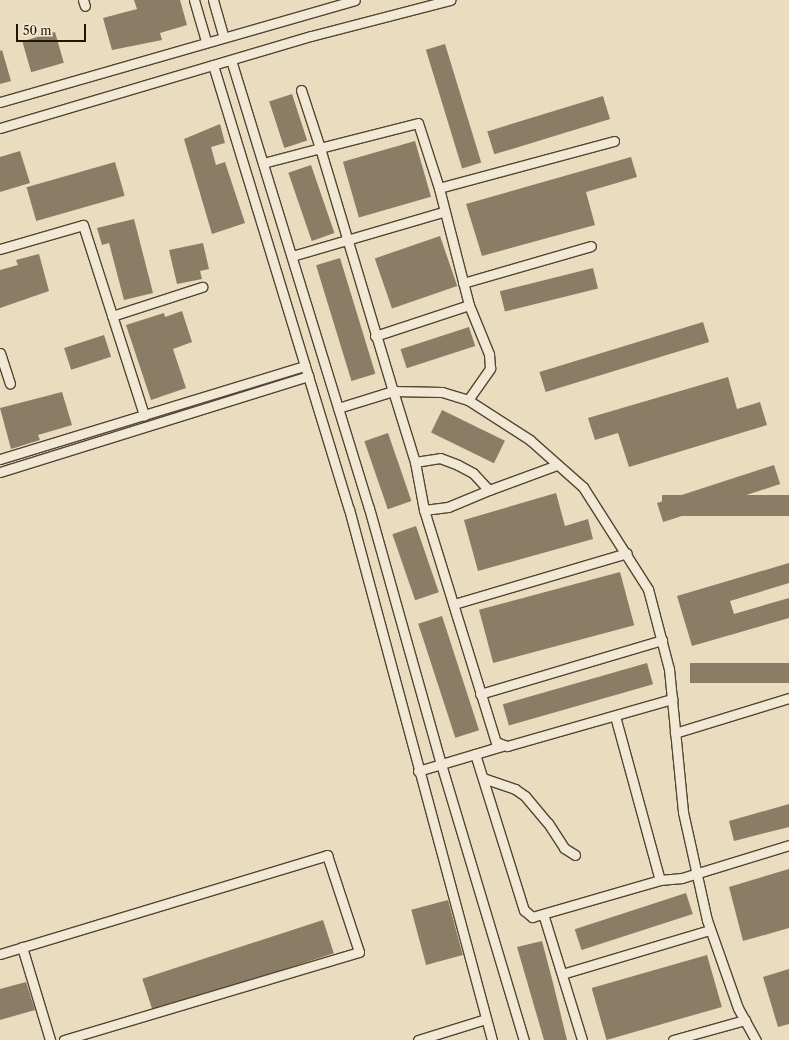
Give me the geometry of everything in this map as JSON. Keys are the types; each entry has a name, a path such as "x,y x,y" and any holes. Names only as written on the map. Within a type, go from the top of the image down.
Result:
{"street":[{"path":"194,0 206,41"},
{"path":"213,0 223,36"},
{"path":"0,102 223,36 355,0"},
{"path":"0,128 213,65 450,0"},
{"path":"231,60 338,408 441,764 524,1040"},
{"path":"213,65 349,509 491,1040"},
{"path":"301,90 320,148 375,336 393,391 414,462 424,510 454,604 480,694 494,739 502,746"},
{"path":"263,163 418,123 439,188 442,212 469,304 489,354 490,368 468,400"},
{"path":"439,188 614,141"},
{"path":"292,256 442,212"},
{"path":"0,249 82,225 144,415"},
{"path":"463,283 591,246"},
{"path":"112,316 202,287"},
{"path":"375,336 469,304"},
{"path":"0,353 10,383"},
{"path":"0,459 305,366"},
{"path":"0,472 308,376"},
{"path":"338,408 393,391 442,392 468,400 530,440 583,487 627,553 648,589 662,640 672,699 683,812 710,930 745,1020 756,1040"},
{"path":"414,462 440,458 458,465 472,473 489,490"},
{"path":"424,510 448,507 489,490 558,465"},
{"path":"454,604 627,553"},
{"path":"480,694 662,640"},
{"path":"675,733 789,698"},
{"path":"418,770 672,699"},
{"path":"615,716 660,880"},
{"path":"475,754 524,910 532,917 544,916 660,880 696,873 789,846"},
{"path":"482,778 515,789 525,796 548,823 564,848 575,855"},
{"path":"0,954 327,855 359,952 64,1040"},
{"path":"544,916 582,1040"},
{"path":"562,974 710,930"},
{"path":"22,947 50,1040"},
{"path":"418,1040 486,1019"},
{"path":"674,1040 745,1020"}],"building":[{"path":"134,0 180,0 187,25 160,33 162,40 112,50 103,18 137,9"},
{"path":"55,32 64,63 31,72 22,41"},
{"path":"445,44 481,163 462,168 426,50"},
{"path":"2,50 11,81 0,84 0,51"},
{"path":"292,94 307,141 284,148 269,101"},
{"path":"603,96 610,119 494,154 487,131"},
{"path":"220,124 225,143 211,147 216,165 225,162 245,223 212,234 184,139"},
{"path":"415,141 431,197 359,217 343,162"},
{"path":"20,151 30,183 0,192 0,157"},
{"path":"631,157 637,177 586,192 595,225 482,256 466,204"},
{"path":"115,162 125,196 36,221 27,187"},
{"path":"311,165 334,233 312,241 288,173"},
{"path":"134,219 153,293 124,300 109,243 102,245 97,228"},
{"path":"440,236 457,286 392,309 375,258"},
{"path":"203,243 209,269 200,271 202,279 177,284 169,250"},
{"path":"39,254 49,291 0,308 0,270 18,265 16,260"},
{"path":"340,258 375,374 351,381 316,265"},
{"path":"593,268 598,288 505,312 500,291"},
{"path":"182,311 192,342 173,349 186,388 151,400 126,325 164,313 165,317"},
{"path":"703,322 709,342 546,392 539,372"},
{"path":"469,327 475,346 407,368 401,349"},
{"path":"104,335 111,357 71,370 64,348"},
{"path":"728,377 737,409 760,402 767,425 629,467 618,433 595,440 588,418"},
{"path":"62,392 72,425 38,435 40,440 11,449 0,408"},
{"path":"442,410 505,441 494,463 431,432"},
{"path":"388,433 411,501 388,509 364,441"},
{"path":"774,465 780,484 663,522 657,503"},
{"path":"556,493 565,526 588,519 593,539 478,571 464,520"},
{"path":"662,495 789,495 789,516 662,516"},
{"path":"416,526 439,592 415,600 392,534"},
{"path":"789,563 789,583 730,601 734,614 789,598 789,618 692,646 677,596"},
{"path":"620,572 634,625 493,663 479,610"},
{"path":"442,616 479,730 455,738 418,624"},
{"path":"647,663 653,684 509,725 503,704"},
{"path":"690,663 789,663 789,683 690,683"},
{"path":"789,804 789,827 734,841 729,821"},
{"path":"789,869 789,928 743,941 729,887"},
{"path":"686,893 693,914 582,950 575,929"},
{"path":"448,900 463,955 426,965 411,910"},
{"path":"323,920 334,953 153,1012 142,979"},
{"path":"542,941 567,1040 544,1040 517,947"},
{"path":"707,955 722,1007 607,1040 592,988"},
{"path":"789,969 789,1024 778,1027 763,977"},
{"path":"26,982 35,1010 0,1020 0,989"}]}
